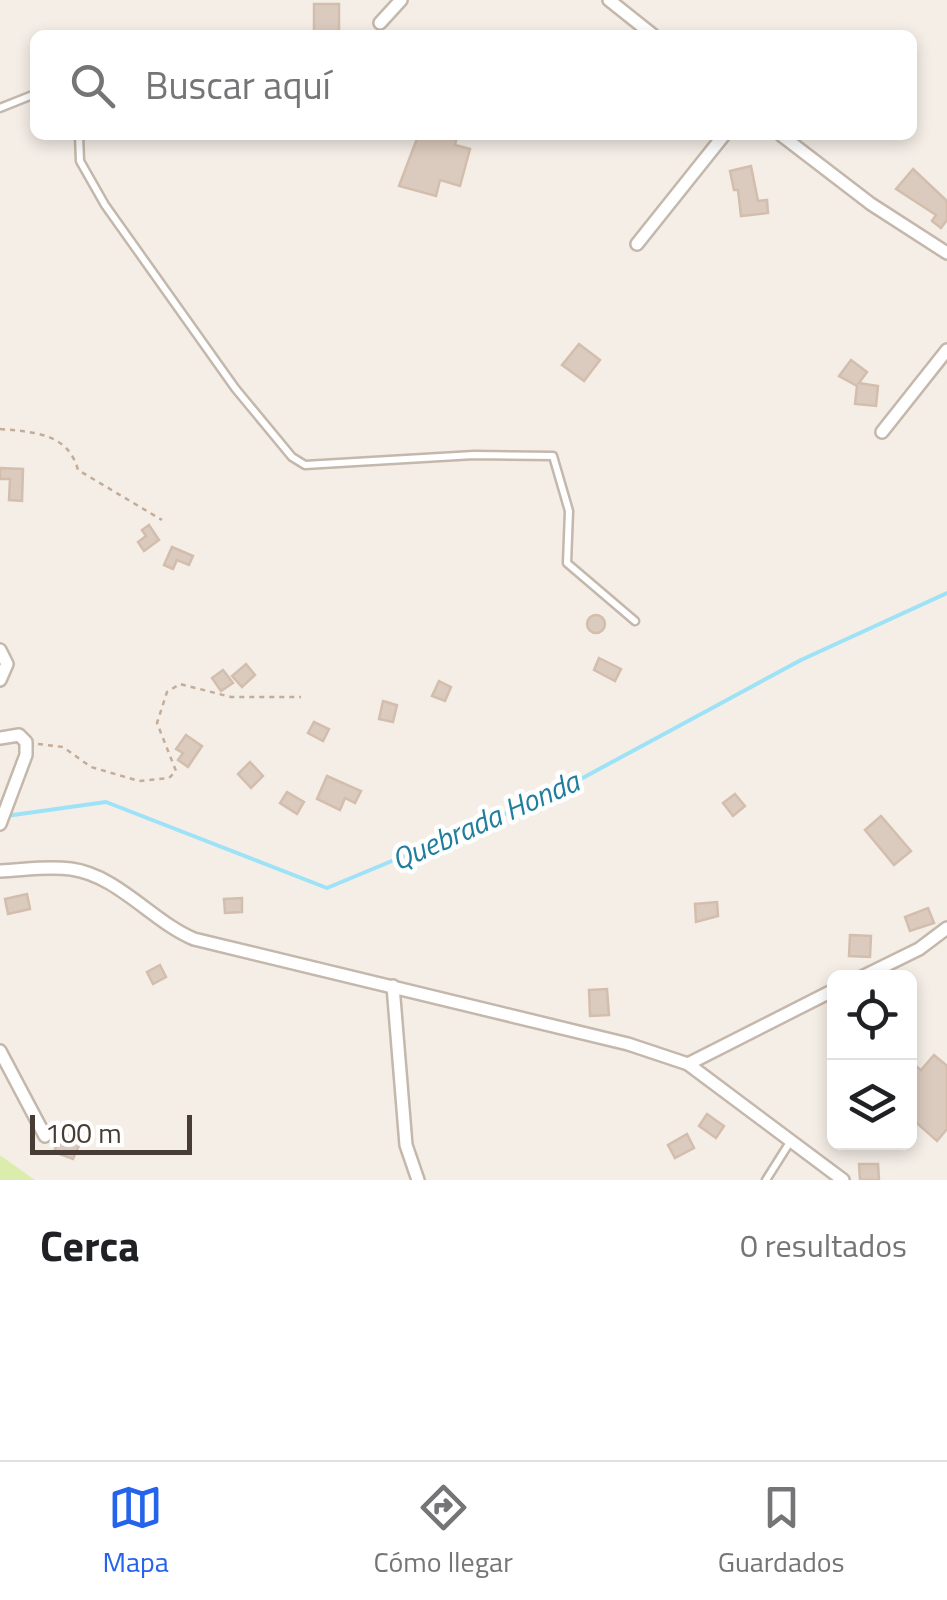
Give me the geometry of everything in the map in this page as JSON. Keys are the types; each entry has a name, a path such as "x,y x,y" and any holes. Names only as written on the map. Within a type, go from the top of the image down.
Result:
{"street":[{"path":"380,24 401,0"},
{"path":"608,0 647,30"},
{"path":"637,244 720,140"},
{"path":"788,140 872,204 947,253"},
{"path":"882,432 947,350"},
{"path":"0,650 7,664 0,680"},
{"path":"0,738 10,734 26,742 26,755 1,823"},
{"path":"0,872 72,869 102,880 172,930 194,940 628,1044 688,1064 843,1180"},
{"path":"876,970 919,949 947,928"},
{"path":"392,986 406,1145 418,1180"},
{"path":"688,1064 827,994"},
{"path":"0,1051 46,1136"}],"lane":[{"path":"0,108 30,96"},
{"path":"79,140 80,160 105,206 235,388 292,457 304,465 474,455 553,456 570,511 567,563 634,622"},
{"path":"766,1180 790,1141"}],"path":[{"path":"0,429 60,440 73,451 78,470 162,520"},
{"path":"26,742 63,746 109,774 154,782 169,778 176,771 157,724 167,692 180,684 244,698 302,697"}],"green space":[{"path":"1,1156 35,1180 0,1180"}],"building":[{"path":"314,4 339,4 339,30 314,30"},
{"path":"416,140 456,140 455,145 470,149 460,186 440,180 436,196 399,186"},
{"path":"751,166 758,201 767,200 768,213 741,216 738,190 734,190 730,171"},
{"path":"913,169 947,201 947,220 941,228 932,221 936,215 896,189"},
{"path":"579,344 600,360 584,381 562,365"},
{"path":"851,360 867,372 859,383 878,386 876,406 855,404 857,386 839,376"},
{"path":"0,468 23,469 22,501 9,500 10,479 0,479"},
{"path":"149,525 159,540 144,551 138,542 146,536 142,530"},
{"path":"172,547 193,556 189,565 177,560 173,569 164,565"},
{"path":"596,615 603,617 603,631 596,633 589,631 587,624 589,617"},
{"path":"599,658 621,669 615,681 594,670"},
{"path":"246,664 255,675 242,687 232,676"},
{"path":"223,670 233,683 221,691 212,678"},
{"path":"439,681 451,687 445,701 432,696"},
{"path":"383,701 397,705 393,722 379,719"},
{"path":"314,722 329,729 323,741 308,733"},
{"path":"186,735 202,746 188,767 178,760 183,753 176,749"},
{"path":"250,762 263,776 251,788 238,774"},
{"path":"327,776 361,791 355,803 345,798 340,810 317,799"},
{"path":"287,792 304,802 297,814 280,803"},
{"path":"735,794 745,806 733,816 723,803"},
{"path":"881,816 911,851 894,865 865,830"},
{"path":"27,894 30,909 8,914 5,899"},
{"path":"242,898 242,912 225,913 224,899"},
{"path":"717,902 718,916 696,922 695,904"},
{"path":"928,908 934,923 910,931 905,917"},
{"path":"850,935 871,936 870,957 849,956"},
{"path":"160,965 166,977 153,984 147,972"},
{"path":"607,989 609,1015 590,1016 589,990"},
{"path":"934,1055 947,1066 947,1129 937,1141 917,1123 917,1067 921,1070"},
{"path":"707,1114 724,1126 716,1138 699,1126"},
{"path":"61,1133 81,1141 73,1159 54,1152"},
{"path":"687,1134 694,1148 675,1158 668,1145"},
{"path":"859,1164 878,1164 879,1180 860,1180"}],"waterway":[{"name":"Quebrada Honda","path":"6,816 106,802 327,888 553,794 801,660 947,593"}]}
